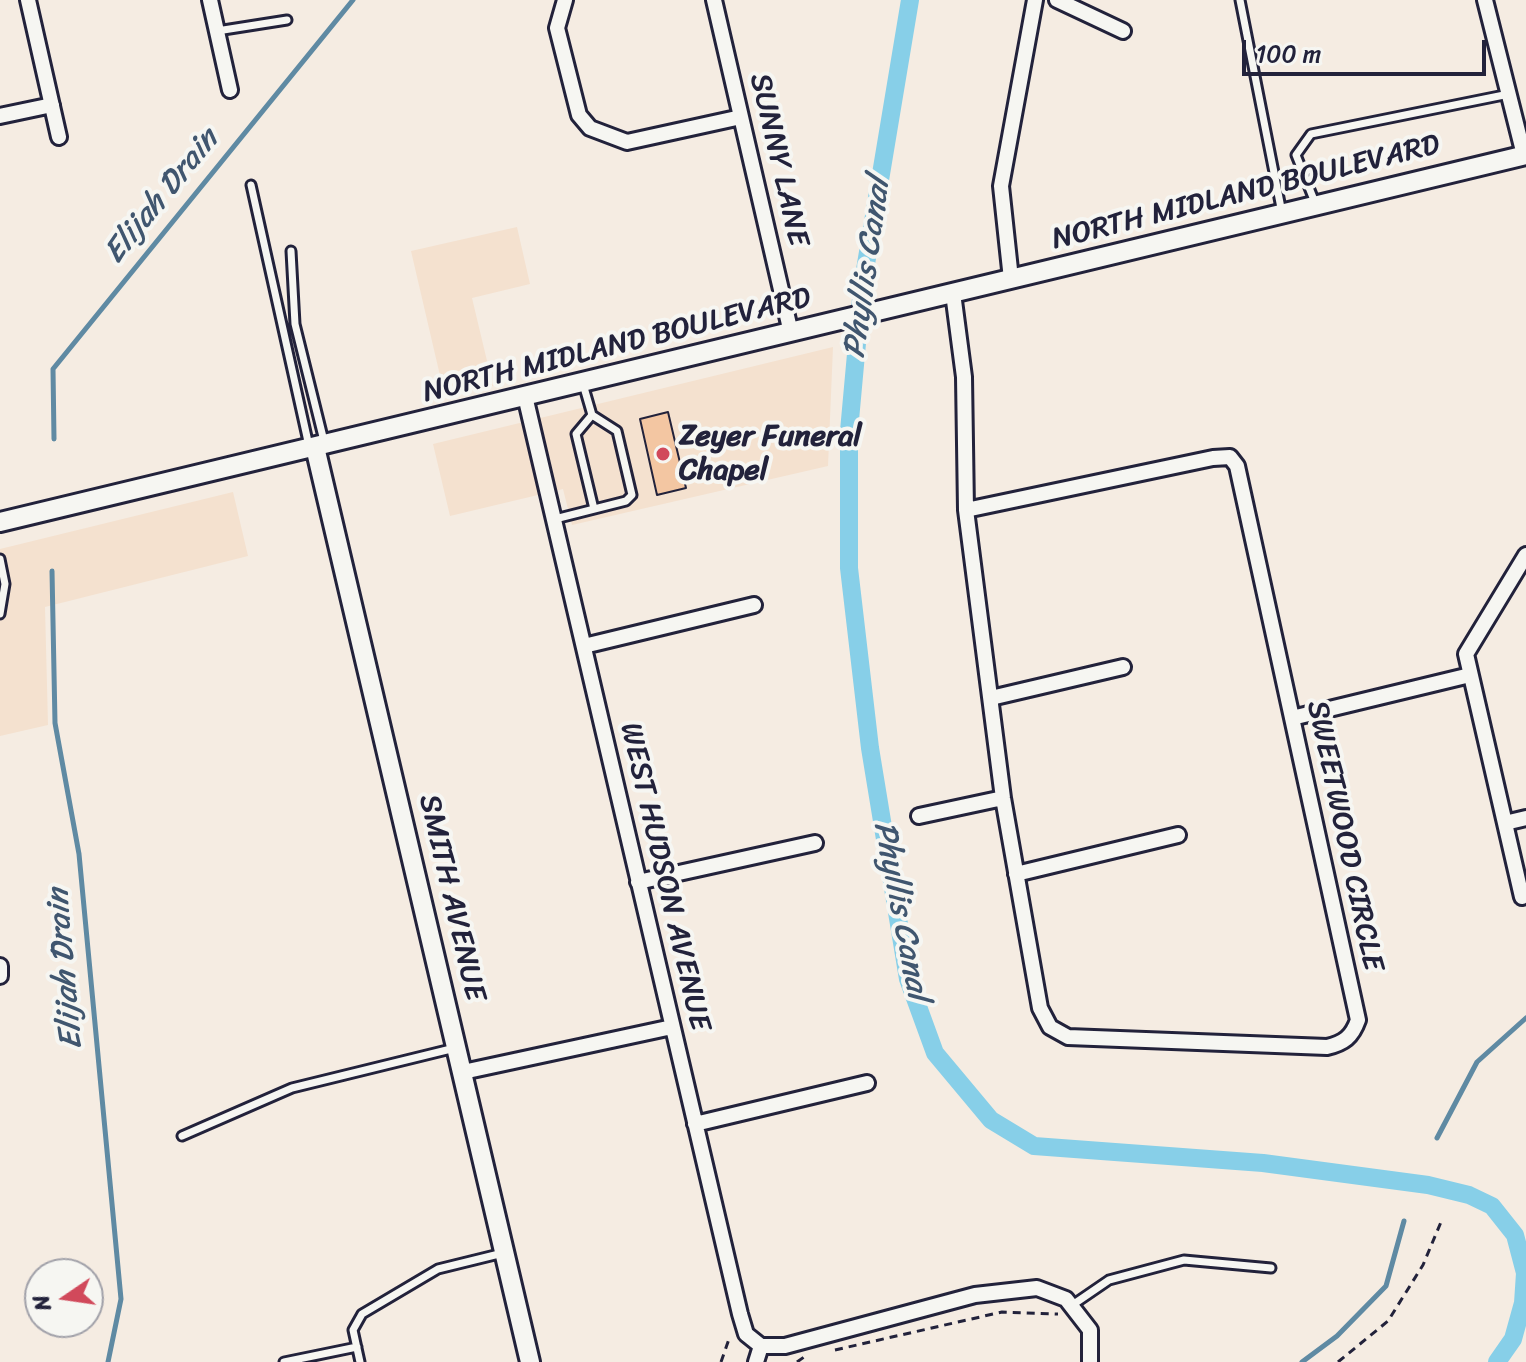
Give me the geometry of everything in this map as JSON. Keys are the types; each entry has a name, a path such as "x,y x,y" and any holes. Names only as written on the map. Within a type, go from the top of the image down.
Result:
{"main road":[{"name":"NORTH MIDLAND BOULEVARD","path":"0,522 1525,155"},
{"name":"SMITH AVENUE","path":"317,447 530,1362"}],"street":[{"path":"28,0 59,137"},
{"path":"210,0 230,90"},
{"path":"565,0 557,28 579,115 590,128 627,142 741,117"},
{"name":"SUNNY LANE","path":"714,0 791,333"},
{"path":"1011,279 1001,186 1035,0"},
{"path":"1057,0 1123,31"},
{"path":"1485,0 1525,155"},
{"path":"0,116 52,105"},
{"name":"SWEETWOOD CIRCLE","path":"953,293 964,377 966,510 1003,798 1040,1008 1050,1027 1068,1037 1327,1047 1341,1043 1353,1034 1358,1020 1243,485 1230,457 966,510"},
{"name":"WEST HUDSON AVENUE","path":"525,396 740,1314 746,1334 761,1346"},
{"path":"1522,897 1466,654 1526,555"},
{"path":"584,646 754,605"},
{"path":"991,698 1123,667"},
{"path":"1292,718 1470,675"},
{"path":"919,816 1003,798"},
{"path":"1505,823 1526,818"},
{"path":"1016,874 1178,835"},
{"path":"638,882 815,843"},
{"path":"0,966 0,976"},
{"path":"463,1072 672,1027"},
{"path":"695,1124 867,1083"},
{"path":"756,1362 761,1346 785,1346 995,1291 1037,1288 1066,1299 1070,1314 1090,1330 1090,1362"}],"lane":[{"path":"1240,0 1282,214"},
{"path":"217,31 287,20"},
{"path":"1316,205 1296,155 1311,134 1509,94"},
{"name":"SMITH AVENUE","path":"251,185 317,447"},
{"path":"291,251 295,324 317,447"},
{"path":"555,519 626,501 632,495 617,431 592,415 582,383"},
{"path":"592,415 576,434 594,509"},
{"path":"0,559 5,584 0,614"},
{"path":"182,1136 292,1088 457,1048"},
{"path":"360,1362 353,1330 362,1314 438,1269 505,1253"},
{"path":"1070,1314 1109,1280 1184,1260 1271,1268"},
{"path":"284,1362 357,1347"}],"path":[{"path":"1338,1362 1388,1321 1423,1265 1441,1222"},
{"path":"830,1351 1002,1312 1070,1314"},
{"path":"721,1362 729,1339"},
{"path":"797,1362 816,1354"}],"shaded area":[{"path":"517,227 530,284 472,298 493,386 445,397 411,251"},
{"path":"833,347 828,466 572,525 563,489 450,516 433,444"},
{"path":"233,492 248,556 45,607 48,725 0,736 0,549"}],"building":[{"name":"Zeyer Funeral Chapel","path":"668,412 686,488 657,495 640,419"}],"waterway":[{"name":"Elijah Drain","path":"54,439 53,369 353,0"},
{"name":"Phyllis Canal","path":"910,0 862,288 849,431 849,568 870,748 908,979 935,1053 991,1120 1034,1146 1263,1163 1428,1185 1469,1195 1492,1206 1515,1235 1525,1273 1523,1303 1513,1339 1497,1362"},
{"name":"Elijah Drain","path":"52,571 55,723 79,854 121,1299 108,1362"},
{"path":"1437,1138 1477,1062 1526,1018"},
{"path":"1302,1362 1337,1336 1386,1286 1404,1221"}],"place":[{"name":"Zeyer Funeral Chapel","path":"663,454"}]}
